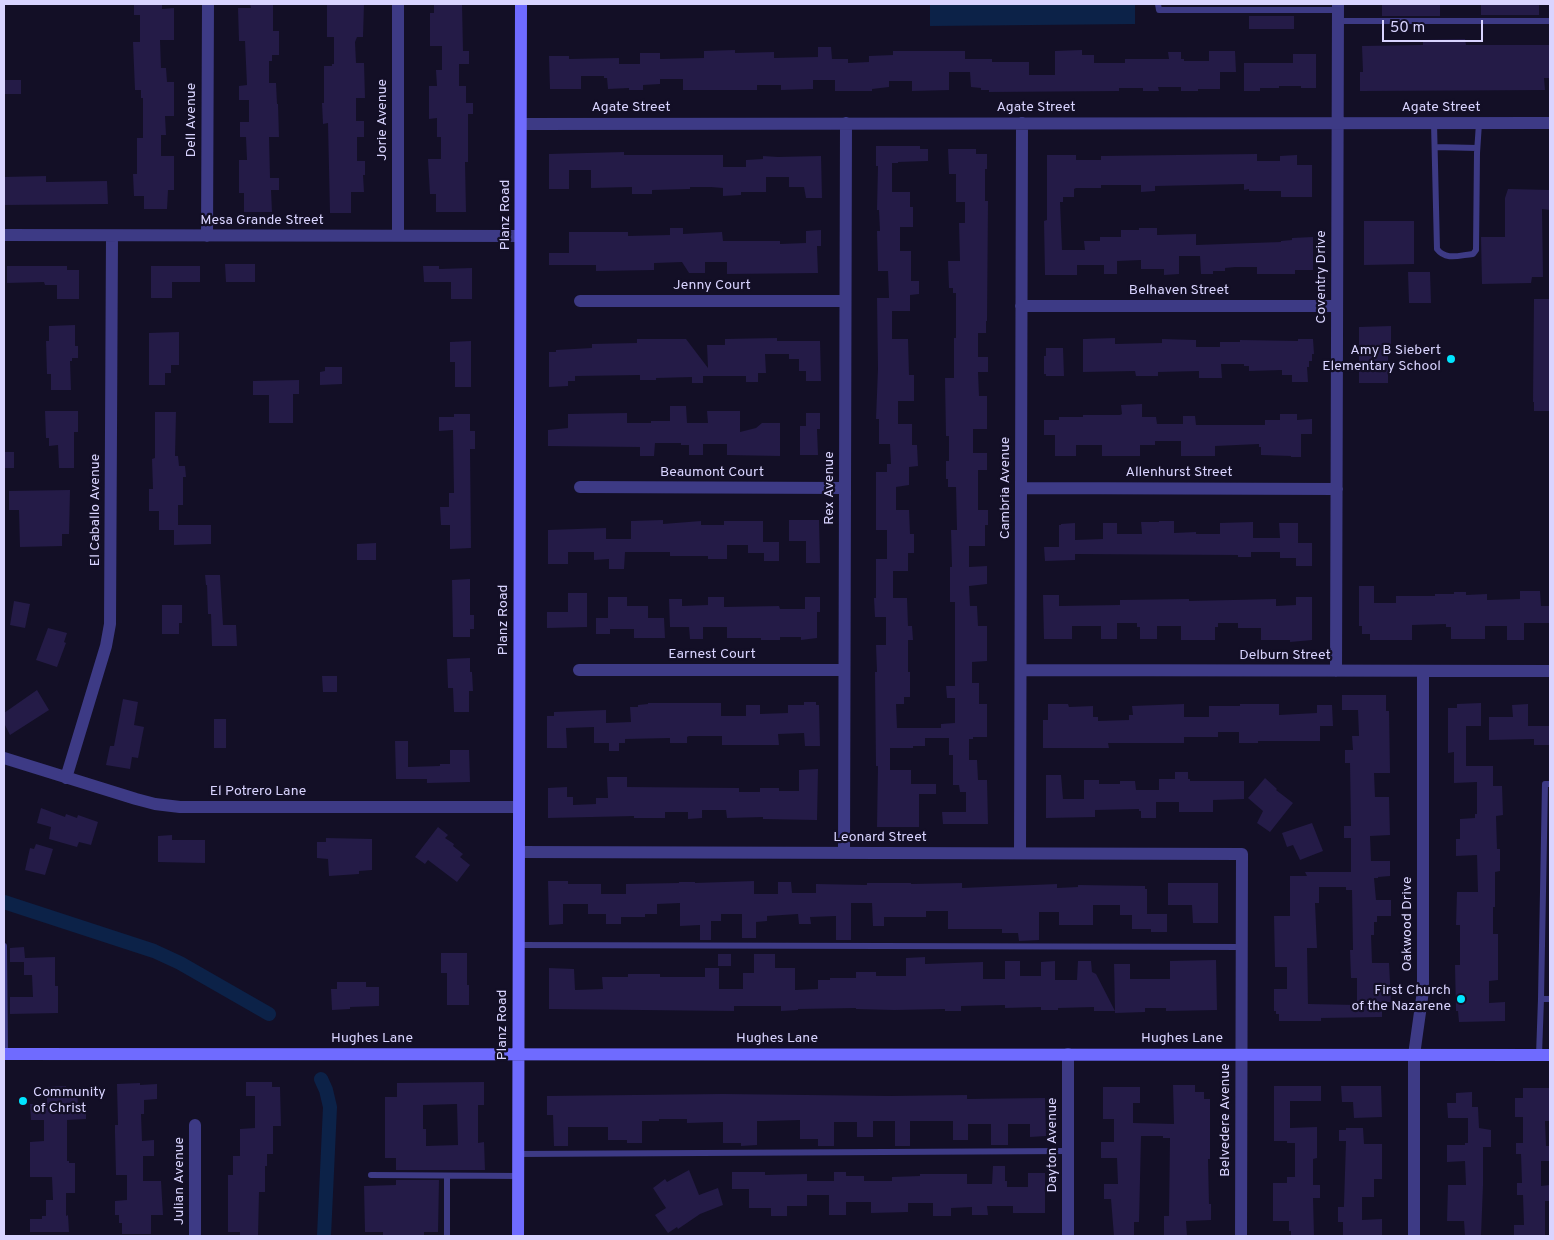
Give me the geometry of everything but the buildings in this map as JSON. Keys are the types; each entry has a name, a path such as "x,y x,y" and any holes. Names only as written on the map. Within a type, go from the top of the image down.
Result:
{"street":[{"name":"Dell Avenue","path":"207,236 208,4"},
{"name":"Jorie Avenue","path":"398,4 398,236"},
{"name":"Planz Road","path":"518,1236 521,4"},
{"name":"Coventry Drive","path":"1336,671 1338,11"},
{"name":"Rex Avenue","path":"844,853 846,123"},
{"name":"Cambria Avenue","path":"1020,853 1022,123"},
{"name":"Agate Street","path":"521,124 1550,123"},
{"name":"Mesa Grande Street","path":"4,235 520,236"},
{"name":"El Caballo Avenue","path":"66,778 106,646 110,624 112,236"},
{"name":"Jenny Court","path":"580,301 845,301"},
{"name":"Belhaven Street","path":"1022,306 1337,306"},
{"name":"Beaumont Court","path":"580,487 845,488"},
{"name":"Allenhurst Street","path":"1021,488 1337,489"},
{"name":"Earnest Court","path":"579,670 844,670"},
{"name":"Delburn Street","path":"1020,670 1550,671"},
{"name":"Oakwood Drive","path":"1414,1236 1414,1055 1422,991 1423,671"},
{"name":"El Potrero Lane","path":"4,758 145,801 180,807 519,807"},
{"name":"Leonard Street","path":"519,852 1242,854"},
{"name":"Belvedere Avenue","path":"1241,1236 1242,854"},
{"name":"Hughes Lane","path":"4,1054 1544,1055"},
{"name":"Dayton Avenue","path":"1068,1054 1068,1236"},
{"name":"Julian Avenue","path":"195,1125 195,1236"}],"lane":[{"path":"1158,4 1158,10 1338,11 1550,21"},
{"path":"1434,123 1437,249 1440,254 1447,257 1473,254 1476,250 1479,123"},
{"path":"1435,147 1477,148"},
{"path":"1544,1055 1541,999 1545,784 1550,784"},
{"path":"519,945 1242,947"},
{"path":"4,946 4,1054"},
{"path":"1541,999 1550,999"},
{"path":"518,1154 1068,1152"},
{"path":"371,1176 518,1176"},
{"path":"447,1176 448,1236"}],"water":[{"path":"930,4 1135,4 1135,24 930,26"}],"waterway":[{"path":"4,902 154,951 180,963 269,1014"},
{"path":"321,1079 330,1107 324,1236"}],"place":[{"name":"Amy B Siebert Elementary School","path":"1451,359"},
{"name":"First Church of the Nazarene","path":"1461,999"},
{"name":"Community of Christ","path":"23,1101"}]}
